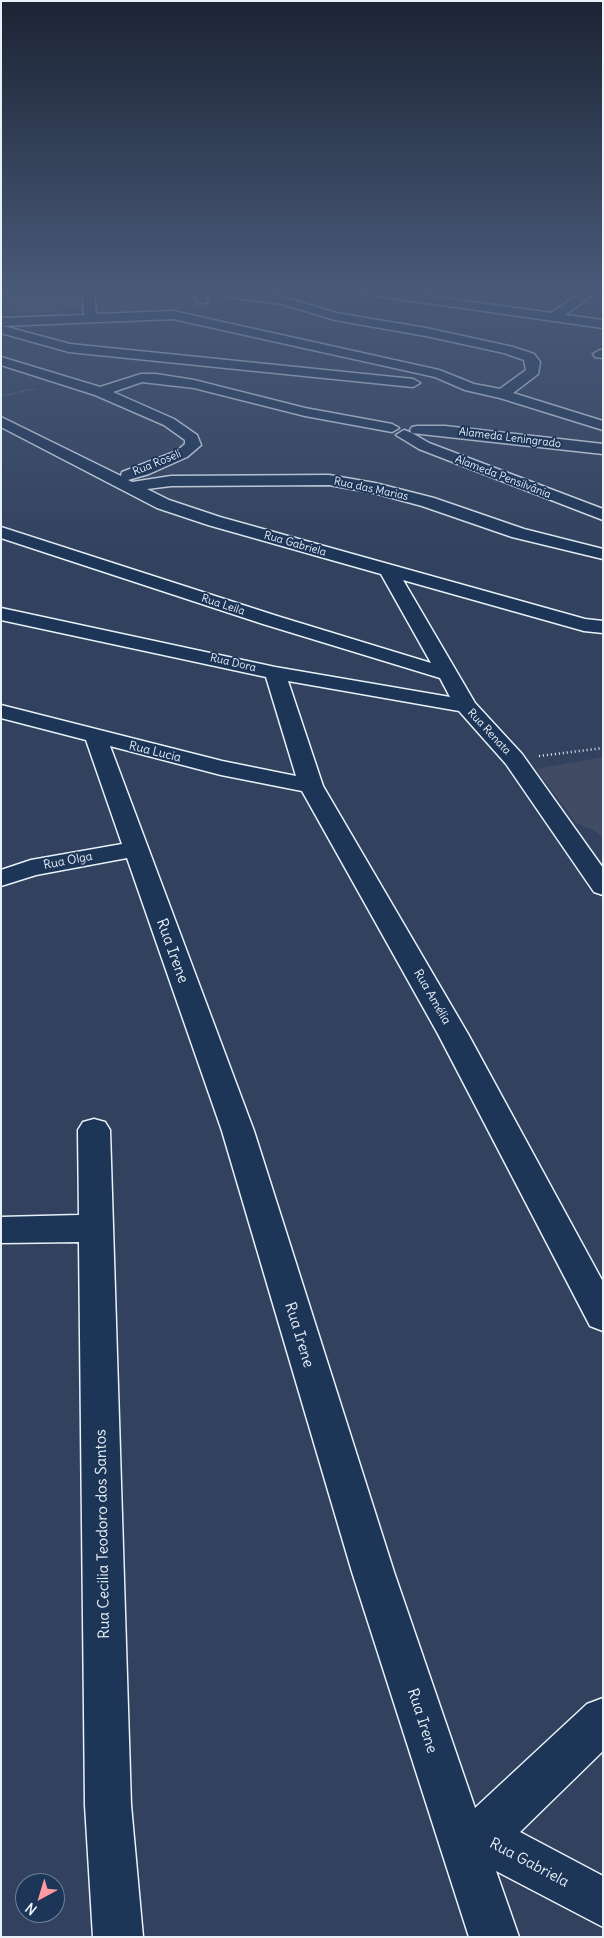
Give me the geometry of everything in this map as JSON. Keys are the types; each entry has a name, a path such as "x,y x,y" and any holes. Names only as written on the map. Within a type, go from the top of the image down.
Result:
{"street":[{"name":"Rua Roseli","path":"60,379 100,392 169,422 192,438 193,446 182,454 143,471 124,483"},
{"name":"Alameda Pensilvânia","path":"100,392 140,379"},
{"name":"Alameda Pensilvânia","path":"165,379 194,384 305,412 404,431 424,446 603,515"},
{"path":"373,379 470,387 503,394 603,426"},
{"path":"452,379 470,387"},
{"path":"503,394 523,379"},
{"name":"Rua Gabriela","path":"1,421 163,504 214,521 594,626"},
{"name":"Alameda Leningrado","path":"404,431 446,431 603,449"},
{"path":"143,471 144,475 159,482"},
{"name":"Rua das Marias","path":"124,483 329,480 375,488 428,502 518,533 603,554"},
{"name":"Rua Leila","path":"1,532 270,620 447,674"},
{"name":"Rua Renata","path":"388,570 466,706 514,759 603,887"},
{"name":"Rua Dora","path":"1,614 275,672 466,706"},
{"path":"594,626 603,644"},
{"name":"Rua Amélia","path":"275,672 311,786 453,1034 603,1316"},
{"name":"Rua Lucia","path":"1,711 221,768 311,786"},
{"name":"Rua Irene","path":"96,737 238,1131 373,1572 468,1830 494,1937"},
{"name":"Rua Olga","path":"1,878 32,868 135,848"},
{"name":"Rua Cecilia Teodoro dos Santos","path":"94,1130 108,1806 118,1937"},
{"path":"1,1230 97,1228"},
{"path":"468,1830 603,1720"},
{"name":"Rua Gabriela","path":"468,1830 603,1903"}],"path":[{"path":"514,759 603,748"}],"shaded area":[{"path":"603,757 603,839 594,830 576,823 536,769"}]}
